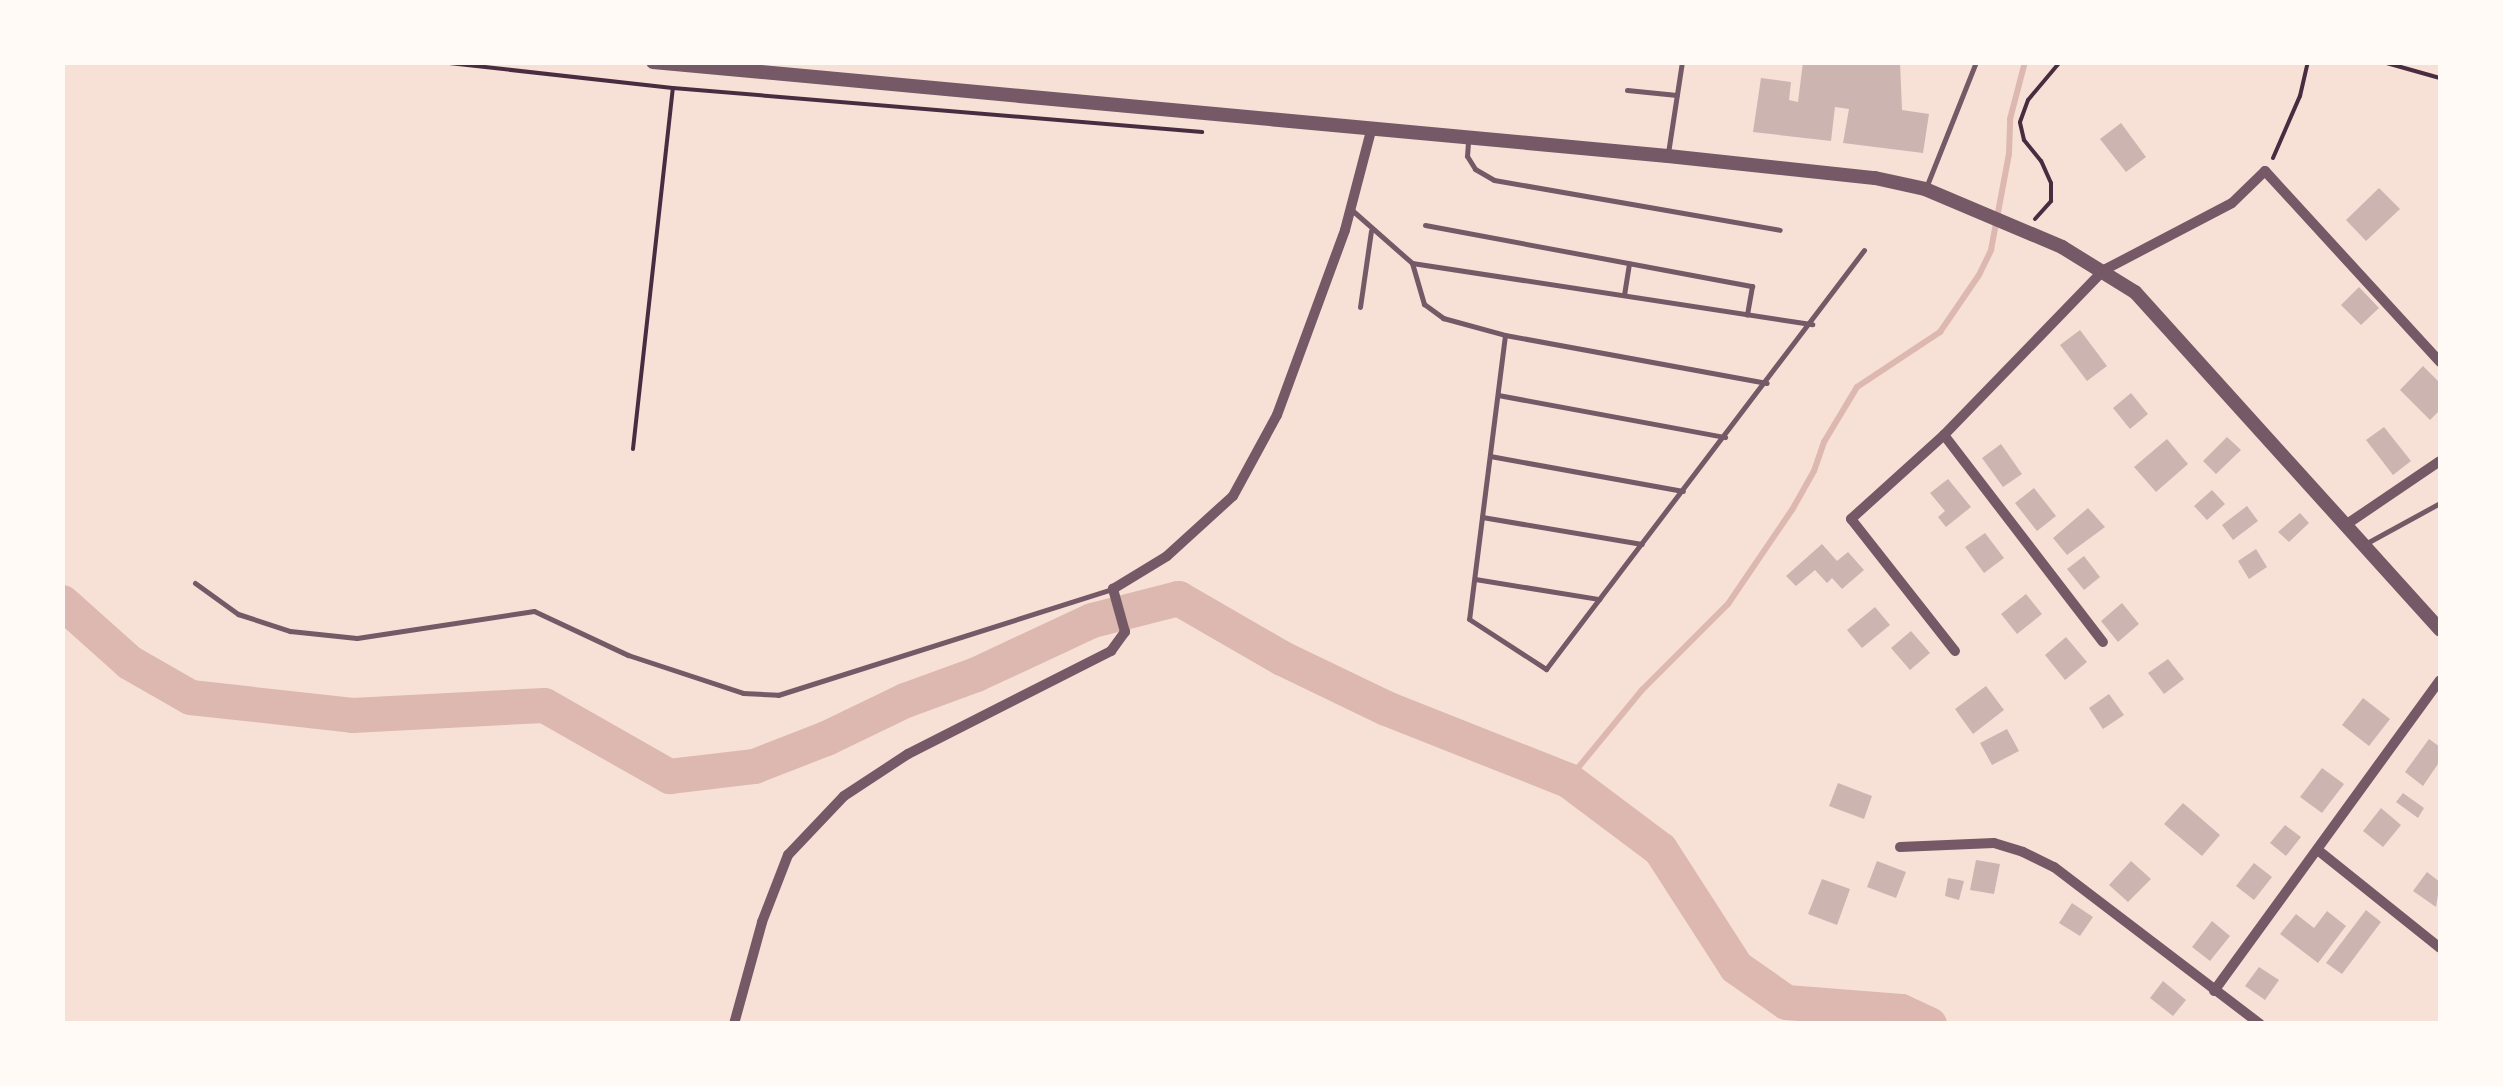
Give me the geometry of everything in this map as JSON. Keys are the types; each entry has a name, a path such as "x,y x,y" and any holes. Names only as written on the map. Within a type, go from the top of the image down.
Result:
{"street":[{"path":"653,62 1668,156 1874,178 1925,189 2025,230 2104,270 2162,320 2440,630"},
{"path":"734,1024 762,922 788,855 844,796 908,754 1111,651 1126,632 1112,589 1167,556 1233,496 1277,415 1351,208 1371,131"},
{"path":"1955,651 1851,519 1944,435 2104,270 2232,203 2265,170 2440,362"},
{"path":"1944,435 2102,642"},
{"path":"2347,524 2440,461"},
{"path":"2214,991 2440,680"},
{"path":"1900,847 1994,843 2024,852 2054,867 2260,1024"},
{"path":"2318,851 2440,948"}],"lane":[{"path":"1668,156 1682,62"},
{"path":"1925,189 1976,62"},
{"path":"1628,90 1677,95"},
{"path":"1468,139 1468,156 1475,169 1494,180 1780,230"},
{"path":"1351,208 1412,263 1812,324"},
{"path":"1425,224 1752,286 1747,315"},
{"path":"1360,307 1371,230"},
{"path":"1505,336 1469,619 1546,668 1812,324 1864,250"},
{"path":"1412,263 1424,304 1443,318 1505,336 1767,383"},
{"path":"1624,296 1629,263"},
{"path":"1498,394 1725,436"},
{"path":"1490,456 1683,491"},
{"path":"2365,544 2440,503"},
{"path":"1482,517 1642,544"},
{"path":"1474,579 1599,600"},
{"path":"195,584 238,614 290,631 357,638 534,611 628,655 742,693 778,695 1112,589"}],"path":[{"path":"440,62 673,88 1209,132"},
{"path":"2025,230 2051,201 2051,183 2041,161 2024,140 2020,122 2028,100 2060,62"},
{"path":"2265,170 2284,138 2308,62"},
{"path":"2383,62 2440,78"},
{"path":"633,449 673,88"}],"building":[{"path":"1803,62 1900,62 1902,110 1929,114 1923,153 1843,143 1849,109 1835,107 1831,141 1753,132 1761,78 1791,82 1789,100 1798,102"},
{"path":"2121,123 2146,157 2126,172 2100,139"},
{"path":"2379,188 2400,209 2366,241 2346,220"},
{"path":"2359,287 2379,308 2361,325 2341,305"},
{"path":"2080,330 2107,366 2087,381 2060,345"},
{"path":"2423,366 2440,383 2440,410 2430,420 2400,390"},
{"path":"2131,393 2148,414 2130,429 2113,408"},
{"path":"2384,427 2411,461 2393,475 2366,440"},
{"path":"2227,437 2241,450 2216,474 2203,461"},
{"path":"2167,439 2188,464 2156,492 2134,467"},
{"path":"2001,444 2022,474 2003,487 1982,458"},
{"path":"1948,479 1971,507 1946,527 1938,517 1945,511 1930,493"},
{"path":"2034,488 2056,516 2037,531 2015,503"},
{"path":"2212,490 2225,504 2207,520 2194,506"},
{"path":"2247,506 2258,521 2233,540 2222,525"},
{"path":"2088,508 2105,527 2067,555 2053,538"},
{"path":"2300,513 2309,523 2289,542 2278,532"},
{"path":"1985,533 2004,558 1984,573 1965,547"},
{"path":"1822,544 1837,561 1848,552 1864,570 1842,589 1832,578 1827,583 1815,570 1796,586 1786,576"},
{"path":"2256,549 2267,567 2249,579 2238,561"},
{"path":"2084,556 2100,577 2084,590 2067,569"},
{"path":"2026,594 2042,614 2017,634 2001,614"},
{"path":"2122,603 2139,624 2118,642 2101,621"},
{"path":"1875,607 1890,625 1862,648 1847,630"},
{"path":"1911,631 1930,653 1910,670 1891,648"},
{"path":"2066,637 2087,662 2065,680 2045,655"},
{"path":"2168,659 2184,679 2164,694 2148,673"},
{"path":"1986,686 2004,710 1973,734 1955,709"},
{"path":"2109,694 2124,715 2103,729 2089,708"},
{"path":"2363,698 2390,719 2369,746 2342,725"},
{"path":"2007,729 2019,751 1992,765 1980,743"},
{"path":"2429,739 2440,747 2440,761 2423,786 2405,772"},
{"path":"2322,768 2344,784 2322,813 2300,797"},
{"path":"1838,783 1872,796 1864,819 1829,806"},
{"path":"2403,793 2424,808 2418,818 2396,802"},
{"path":"2183,803 2220,835 2202,856 2164,824"},
{"path":"2381,808 2401,825 2383,847 2363,831"},
{"path":"2285,825 2301,837 2286,856 2270,843"},
{"path":"1976,860 2000,864 1994,894 1970,890"},
{"path":"1877,861 1906,872 1896,898 1867,887"},
{"path":"2131,861 2151,879 2128,902 2109,885"},
{"path":"2254,863 2272,877 2254,900 2236,886"},
{"path":"2427,872 2440,882 2436,907 2413,891"},
{"path":"1948,878 1964,881 1959,900 1945,896"},
{"path":"1822,879 1850,889 1837,925 1808,914"},
{"path":"2072,903 2093,917 2080,936 2059,923"},
{"path":"2366,910 2381,922 2342,974 2326,963"},
{"path":"2327,911 2346,926 2318,963 2280,934 2296,914 2314,928"},
{"path":"2212,921 2230,936 2210,961 2192,947"},
{"path":"2259,967 2279,980 2265,1000 2245,986"},
{"path":"2163,981 2186,1000 2173,1016 2150,998"}],"waterway":[{"path":"1568,780 1642,690 1728,604 1792,510 1814,471 1824,442 1857,387 1940,332 1979,275 1991,250 2009,154 2010,119 2025,62"},
{"path":"62,602 129,662 190,697 352,715 544,705 669,776 754,766 826,738 905,700 976,674 1092,620 1178,598 1282,658 1386,708 1568,780 1660,849 1736,967 1786,1002 1901,1011 1929,1024"}]}
